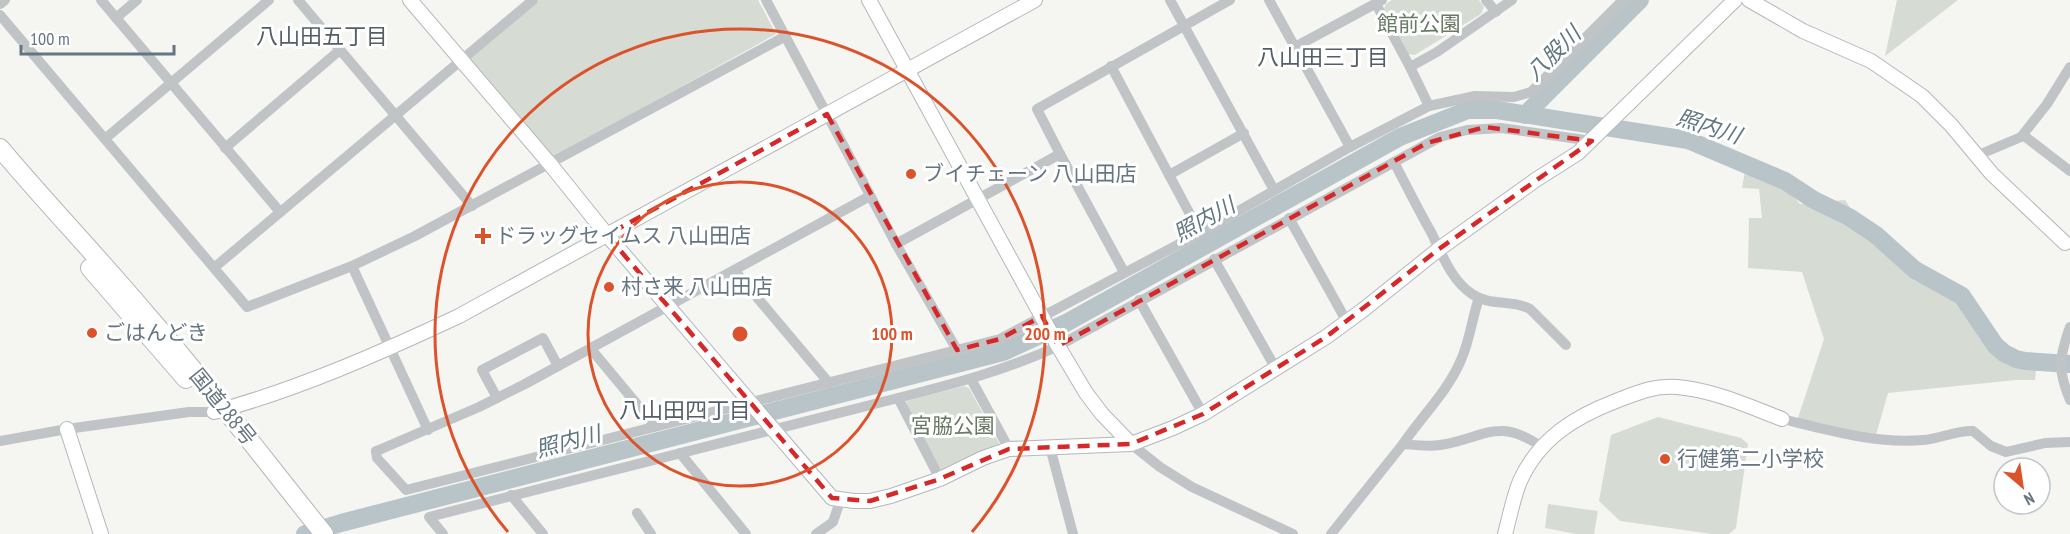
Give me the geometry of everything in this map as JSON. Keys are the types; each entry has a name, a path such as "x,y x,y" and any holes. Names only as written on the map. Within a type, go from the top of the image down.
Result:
{"highway":[{"name":"国道288号","path":"0,148 48,206 135,301 314,529"},
{"name":"国道288号","path":"0,162 220,411"}],"street":[{"path":"0,4 5,0"},
{"path":"101,0 280,212"},
{"path":"116,18 137,0"},
{"path":"106,138 269,0"},
{"path":"298,0 472,206"},
{"path":"410,0 667,306 832,498 840,501 870,501 891,496 940,479 983,458 1009,449 1131,444 1203,414 1347,322 1439,249 1537,179 1578,153 1735,0"},
{"path":"766,0 896,244 957,350"},
{"path":"869,0 1058,346 1102,414 1131,444 1160,467 1192,487 1293,534"},
{"path":"0,441 189,412 220,411 281,391 390,348 459,316 1035,0"},
{"path":"1170,0 1274,190"},
{"path":"1124,272 1037,109 1230,0"},
{"path":"1269,0 1350,147"},
{"path":"1486,0 1496,12"},
{"path":"1410,66 1437,52 1512,0"},
{"path":"870,196 497,398 376,451 379,461 406,490 1000,339 1429,106 1475,96 1514,97 1531,92 1623,0"},
{"path":"1749,0 1803,31 1871,61 1922,96 1951,124 1976,156 2068,246"},
{"path":"215,267 530,1"},
{"path":"1295,47 1379,2 1429,106"},
{"path":"0,15 247,307 352,266 472,206 786,36"},
{"path":"225,148 340,50"},
{"path":"1111,66 1200,232"},
{"path":"1976,156 2023,135 2047,104 2070,67"},
{"path":"443,534 429,516 898,398 1024,362 1058,346 1138,300 1440,137 1485,128 1519,129 1592,141"},
{"path":"1169,175 1244,133"},
{"path":"2023,135 2070,171"},
{"path":"896,244 1060,154"},
{"path":"1394,162 1455,278 1470,293 1490,303 1523,306 1530,309 1566,345"},
{"path":"1289,218 1347,322"},
{"path":"1214,259 1276,369"},
{"path":"352,266 428,430"},
{"path":"734,270 829,383"},
{"path":"1330,534 1403,444 1461,363 1479,298"},
{"path":"1138,300 1203,414"},
{"path":"2070,327 2061,350 2061,359 2064,384 2070,400"},
{"path":"497,398 482,370 533,343 543,338 558,366"},
{"path":"591,349 655,426"},
{"path":"971,379 1009,449"},
{"path":"1505,534 1520,481 1542,447 1558,431 1581,416 1643,390 1656,387 1686,388 1721,396 1782,419 1845,434 1886,439 1924,440 1963,431 1973,431 1991,446 2010,453 2045,443 2070,442"},
{"path":"898,398 940,479"},
{"path":"67,429 101,534"},
{"path":"1403,444 1441,445 1497,430 1528,437 1542,447"},
{"path":"1050,447 1073,534"},
{"path":"680,453 746,534"},
{"path":"511,495 543,534"},
{"path":"816,534 833,522 840,501"},
{"path":"637,513 651,534"},
{"path":"833,522 838,534"}],"highlighted area":[{"path":"827,114 957,350 1000,339 1042,316 1058,346 1427,143 1485,127 1592,141 1439,249 1326,337 1203,414 1131,444 1009,449 937,480 870,501 832,498 607,235"}],"green space":[{"path":"539,0 758,0 776,34 554,157 468,58"},
{"name":"館前公園","path":"1392,0 1479,0 1484,7 1481,14 1415,55 1408,54 1384,9 1386,4"},
{"path":"1897,0 1958,0 1885,56"},
{"path":"1745,171 1782,182 1800,204 1845,200 1867,233 1910,271 1914,280 1961,300 2003,348 2037,361 2035,380 1888,393 1876,435 1797,421 1824,339 1802,272 1748,268 1749,218 1762,218 1759,189 1742,188"},
{"name":"宮脇公園","path":"964,386 969,388 999,446 944,471 939,468 906,405 907,401"},
{"path":"1658,417 1741,438 1748,444 1736,528 1729,534 1712,534 1620,521 1599,501 1611,435"},
{"path":"1548,504 1598,511 1594,534 1576,534 1545,528"}],"waterway":[{"name":"八股川","path":"1525,115 1640,0"},
{"name":"照内川","path":"305,534 1003,352 1066,323 1400,137 1468,110 1497,110 1688,140 1785,181 1876,235 1915,270 1962,296 1995,345 2004,353 2025,361 2070,364"}],"place":[{"name":"ブイチェーン 八山田店","path":"911,174"},
{"name":"ドラッグセイムス 八山田店","path":"483,236"},
{"name":"村さ来 八山田店","path":"609,287"},
{"name":"ごはんどき","path":"92,333"},
{"name":"行健第二小学校","path":"1665,459"}],"district":[{"name":"八山田五丁目","path":"322,36"},
{"name":"八山田三丁目","path":"1323,57"},
{"name":"八山田四丁目","path":"685,410"}]}
